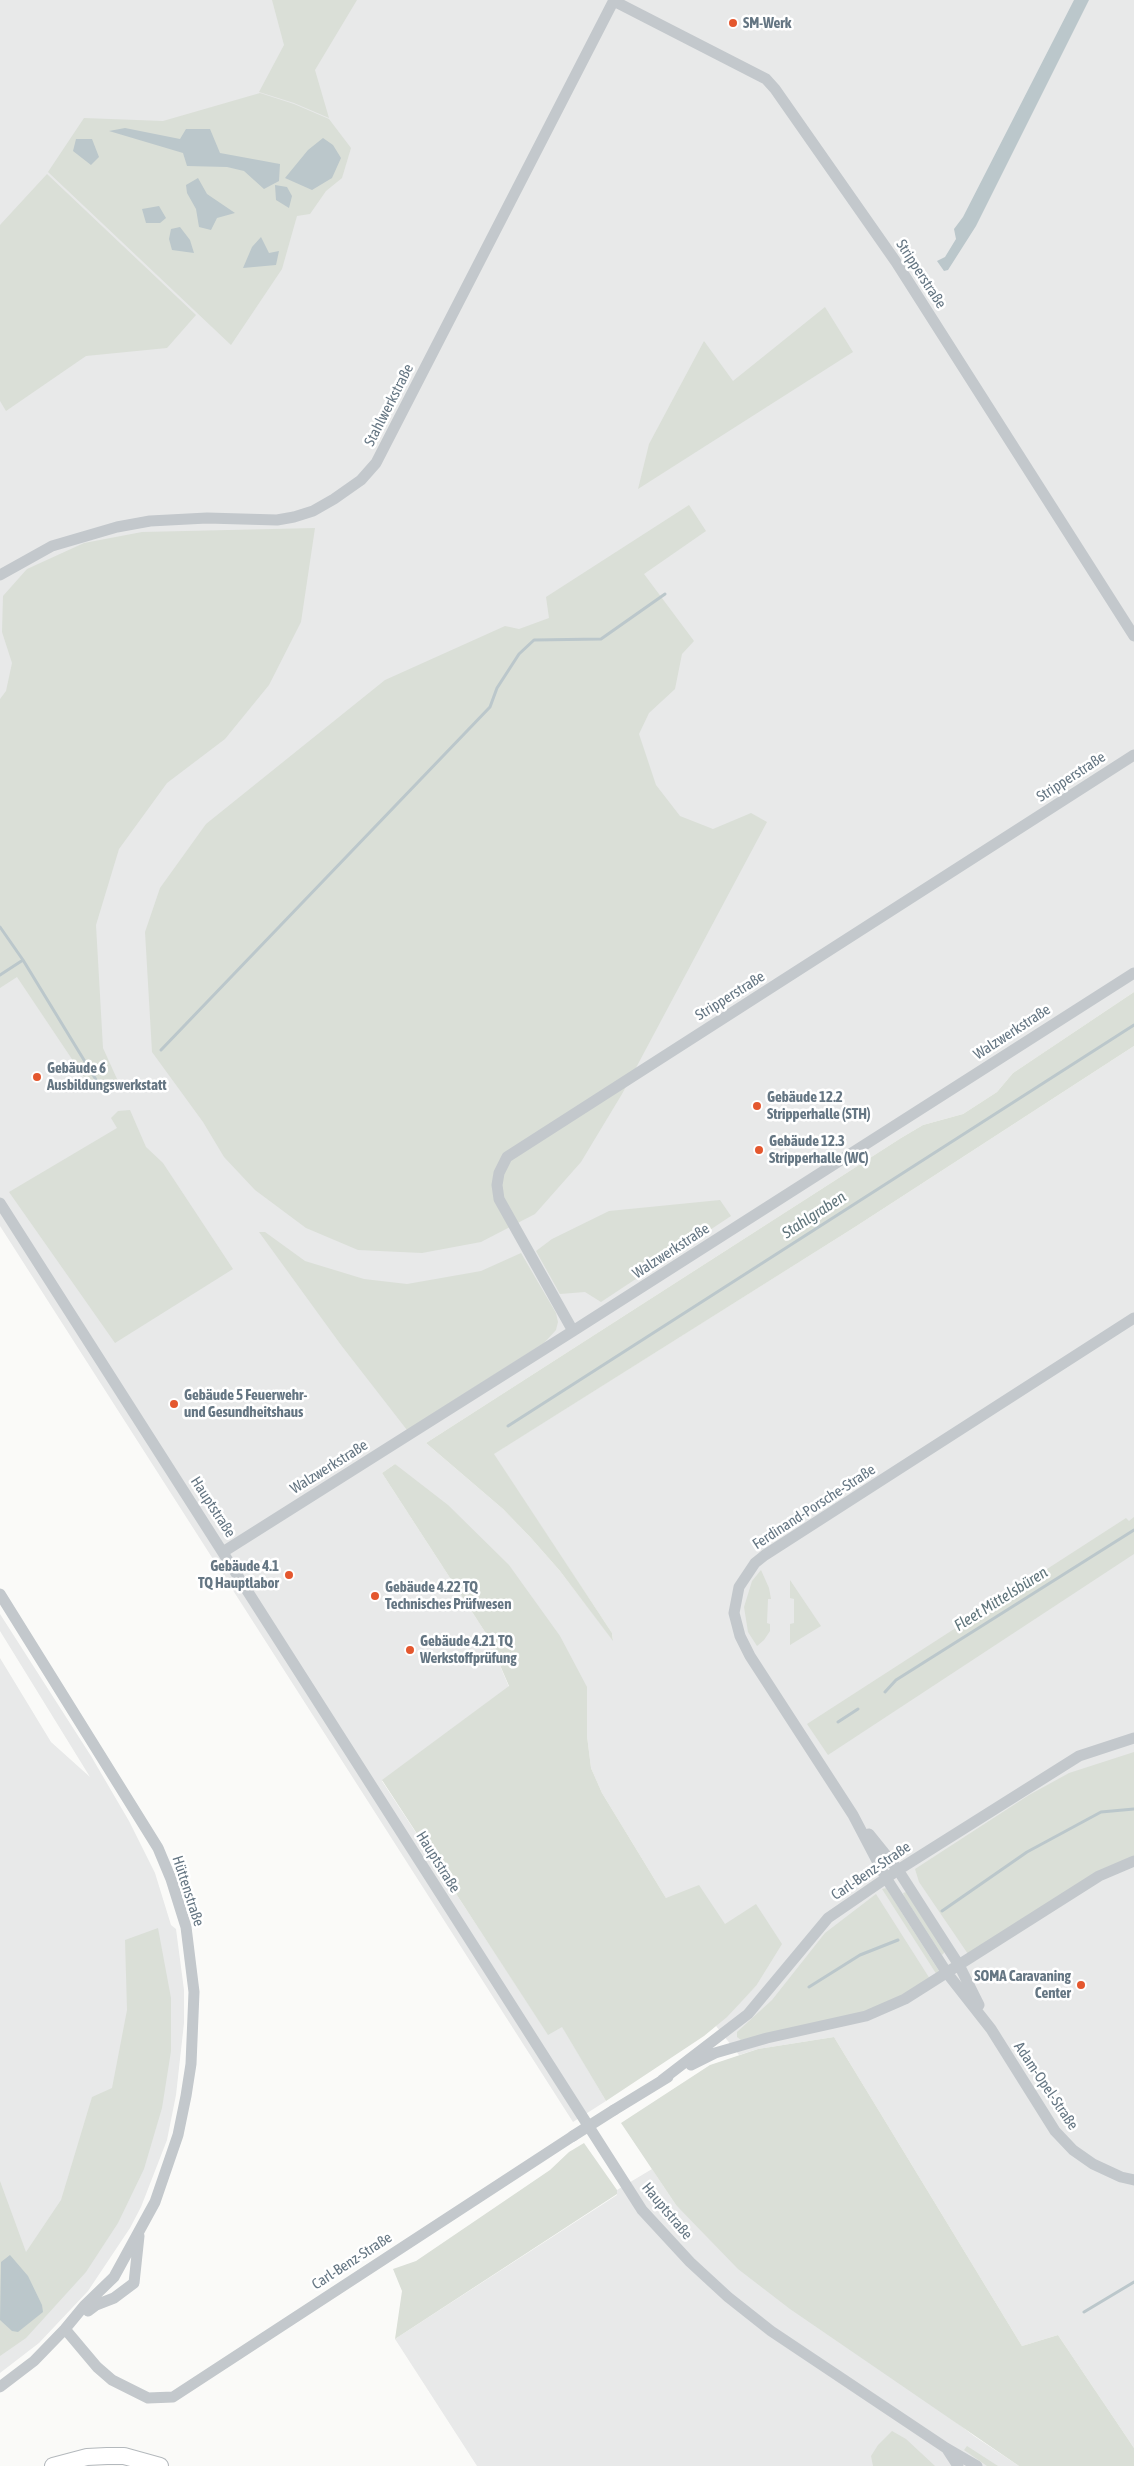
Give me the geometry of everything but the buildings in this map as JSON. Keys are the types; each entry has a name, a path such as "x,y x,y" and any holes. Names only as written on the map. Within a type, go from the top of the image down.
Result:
{"highway":[{"path":"53,2466 87,2457 107,2456 133,2458 160,2466"}],"street":[{"name":"Stahlwerkstraße","path":"0,575 52,546 116,527 150,521 206,518 277,520 294,517 328,503 361,480 376,463 614,0"},
{"name":"Stripperstraße","path":"614,0 766,80 775,89 896,262 1134,636"},
{"name":"Stripperstraße","path":"573,1331 499,1199 497,1185 499,1173 508,1158 1134,755"},
{"name":"Walzwerkstraße","path":"223,1552 573,1331 1134,972"},
{"name":"Hauptstraße","path":"0,1203 642,2210 690,2262 728,2298 772,2331 946,2448 977,2466"},
{"name":"Ferdinand-Porsche-Straße","path":"947,1973 886,1878 853,1815 750,1656 740,1636 734,1613 736,1599 744,1579 755,1563 765,1555 1134,1318"},
{"name":"Hüttenstraße","path":"0,1594 145,1824 171,1879 186,1927 194,1992 191,2056 187,2088 178,2135 168,2169 139,2233 114,2277 84,2306 66,2330"},
{"name":"Carl-Benz-Straße","path":"662,2080 748,2014 828,1918 898,1870 1079,1756 1134,1738"},
{"name":"Ferdinand-Porsche-Straße","path":"853,1815 898,1870 959,1965"},
{"name":"Carl-Benz-Straße","path":"66,2330 96,2367 112,2380 141,2395 155,2399 172,2397 662,2080 714,2053 767,2038 866,2016 905,1999 1099,1876 1134,1861"},
{"name":"Adam-Opel-Straße","path":"959,1965 991,2029 1055,2131 1073,2150 1104,2170 1134,2180"},
{"name":"Adam-Opel-Straße","path":"947,1973 991,2029"},
{"name":"Hüttenstraße","path":"0,2387 34,2361 96,2304 114,2298 134,2283 139,2233"},
{"path":"946,2448 958,2466"}],"shaded area":[{"path":"0,0 1134,0 1134,992 1013,1073 997,1092 963,1114 923,1125 901,1138 426,1443 503,1509 531,1538 560,1571 613,1640 612,1633 493,1454 855,1227 1134,1046 1134,2448 1058,2335 1022,2346 834,2037 758,2049 739,2055 716,2026 756,1986 725,1925 666,1898 602,1793 591,1768 587,1736 395,1464 382,1473 487,1635 509,1687 382,1781 548,2034 562,2026 606,2101 573,2122 0,1226"},
{"path":"272,0 357,0 315,70 329,118 294,103 259,92 284,45"},
{"path":"1074,0 1089,0 976,226 948,270 944,271 937,261 945,257 956,239 954,229 963,217"},
{"path":"260,93 294,104 329,119 351,148 342,178 326,191 310,214 297,216 282,269 231,345 48,172 84,118 163,121"},
{"path":"125,128 180,139 186,129 210,129 220,153 280,164 279,181 264,189 244,171 227,167 187,166 183,153 109,131"},
{"path":"323,138 333,145 341,158 332,178 312,190 285,178 308,150"},
{"path":"76,139 92,139 99,157 91,165 73,151"},
{"path":"47,174 196,315 167,348 86,356 6,411 0,401 0,225"},
{"path":"198,178 207,194 235,213 217,218 211,230 199,227 196,209 187,193 186,185"},
{"path":"275,185 287,187 292,196 289,208 276,200"},
{"path":"159,206 166,218 160,223 146,223 142,209"},
{"path":"180,227 190,240 194,253 172,250 169,239 171,229"},
{"path":"261,237 269,253 279,251 276,265 243,268 252,247"},
{"path":"825,307 853,352 638,489 649,444 704,341 733,381"},
{"path":"689,505 706,531 644,574 694,641 682,654 675,689 649,713 639,734 656,785 680,816 713,829 751,813 767,822 622,1094 581,1162 535,1214 481,1242 422,1253 358,1250 306,1228 255,1190 224,1157 203,1122 152,1052 145,932 160,888 206,824 385,680 505,626 519,629 549,618 546,597"},
{"path":"315,528 301,622 269,685 225,739 167,783 119,849 96,925 103,1048 122,1090 92,1089 17,977 0,988 0,699 6,691 12,663 2,632 3,596 27,569 84,543 142,532"},
{"path":"1134,992 1134,1046 855,1227 494,1454 612,1633 613,1641 560,1571 531,1538 503,1509 426,1443 901,1138 923,1125 963,1114 997,1092 1013,1073"},
{"path":"130,1110 146,1147 163,1163 233,1269 115,1343 9,1192 117,1128 111,1118 118,1111"},
{"path":"720,1200 731,1216 601,1302 585,1292 560,1294 536,1251 552,1239 609,1211"},
{"path":"259,1232 265,1232 305,1261 364,1279 407,1284 481,1271 521,1253 556,1313 558,1322 556,1330 544,1343 407,1430 341,1345"},
{"path":"395,1464 448,1505 509,1565 560,1636 587,1687 587,1736 591,1768 602,1793 666,1898 699,1885 725,1924 756,1904 782,1944 756,1986 727,2017 704,2036 606,2101 562,2027 548,2035 382,1780 509,1686 487,1635 382,1473"},
{"path":"1134,1517 1134,1554 828,1755 807,1724 1126,1518 1129,1521"},
{"path":"761,1570 769,1588 771,1599 768,1599 767,1623 770,1624 770,1631 757,1646 748,1632 744,1607 752,1581"},
{"path":"790,1580 821,1626 790,1645 790,1624 794,1623 794,1599 790,1598"},
{"path":"0,1614 91,1756 129,1821 155,1873 171,1925 176,1929 184,1990 184,2023 176,2095 167,2140 141,2207 130,2228 88,2291 39,2343 0,2373 0,1658 51,1742 90,1777 0,1631"},
{"path":"1134,1752 1134,1857 968,1954 919,1882 915,1869 1029,1795 1069,1773"},
{"path":"886,1888 939,1971 937,1975 882,1889"},
{"path":"906,1892 944,1950 942,1955 904,1896 903,1893"},
{"path":"876,1894 930,1979 895,2000 869,2012 741,2040 737,2037 737,2032 772,2000 825,1933"},
{"path":"158,1928 171,1998 171,2051 162,2108 144,2169 118,2223 86,2272 26,2338 0,2356 0,2181 26,2252 61,2200 92,2097 112,2088 127,2010 125,1940"},
{"path":"834,2037 1022,2346 1058,2335 1134,2448 1134,2466 1019,2466 790,2309 738,2269 676,2205 621,2123 710,2065 758,2049"},
{"path":"584,2143 617,2190 617,2194 395,2339 402,2291 393,2269 416,2261 550,2170 569,2152"},
{"path":"652,2169 676,2205 974,2436 1019,2466 477,2466 395,2339 617,2195 617,2190"},
{"path":"10,2255 28,2276 42,2305 43,2312 18,2332 12,2331 0,2320 1,2262"},
{"path":"892,2431 906,2439 935,2466 873,2466 871,2456 878,2445"},
{"path":"967,2446 998,2466 987,2466 964,2450"}],"waterway":[{"path":"161,1050 490,707 497,688 519,654 534,640 601,639 665,594"},
{"path":"0,927 23,960 98,1083"},
{"path":"0,975 23,960"},
{"name":"Stahlgraben","path":"508,1426 1134,1025"},
{"name":"Fleet Mittelsbüren","path":"885,1692 896,1680 1134,1530"},
{"name":"Fleet Mittelsbüren","path":"838,1722 858,1709"},
{"name":"Fleet Mittelsbüren","path":"942,1911 1027,1852 1101,1812 1134,1809"},
{"name":"Fleet Mittelsbüren","path":"809,1987 860,1955 898,1940"},
{"name":"Fleet Mittelsbüren","path":"1084,2312 1134,2282"}],"place":[{"name":"SM-Werk","path":"733,23"},
{"name":"Gebäude 6 Ausbildungswerkstatt","path":"37,1077"},
{"name":"Gebäude 12.2 Stripperhalle (STH)","path":"757,1106"},
{"name":"Gebäude 12.3 Stripperhalle (WC)","path":"759,1150"},
{"name":"Gebäude 5 Feuerwehr- und Gesundheitshaus","path":"174,1404"},
{"name":"Gebäude 4.1 TQ Hauptlabor","path":"289,1575"},
{"name":"Gebäude 4.22 TQ Technisches Prüfwesen","path":"375,1596"},
{"name":"Gebäude 4.21 TQ Werkstoffprüfung","path":"410,1650"},
{"name":"SOMA Caravaning Center","path":"1081,1985"}]}
